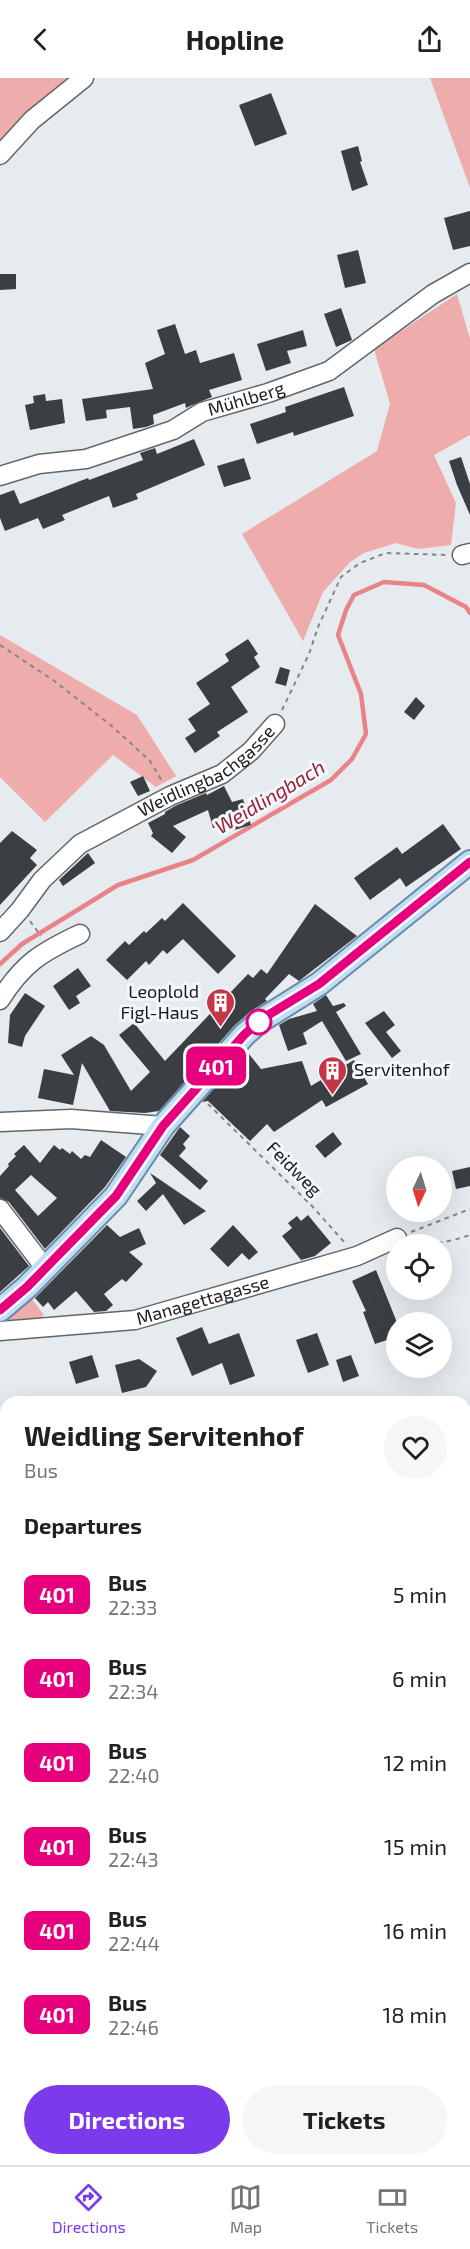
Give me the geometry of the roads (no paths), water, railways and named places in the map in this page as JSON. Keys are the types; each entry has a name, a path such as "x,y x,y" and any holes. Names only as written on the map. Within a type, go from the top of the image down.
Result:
{"main road":[{"path":"0,1310 116,1196 163,1126 260,1020 319,984 470,862"}],"street":[{"path":"0,155 32,120 84,78"},
{"name":"Mühlberg","path":"0,476 39,464 86,459 173,430 202,412 268,393 329,371 433,294 470,273"},
{"name":"Weidlingbachgasse","path":"0,932 42,880 81,844 170,796 222,774 251,751 275,724"},
{"path":"0,1000 12,980 26,965 50,948 80,934"},
{"path":"0,1122 71,1119 163,1126"},
{"path":"0,1209 45,1268"},
{"name":"Managettagasse","path":"0,1331 135,1320 357,1256 386,1243"}],"waterway":[{"name":"Weidlingbach","path":"0,964 22,944 118,885 193,860 331,780 352,759 366,734 361,694 338,635 346,610 354,595 384,582 424,585 466,607 470,613"}],"place":[{"name":"Leoplold Figl-Haus","path":"220,1028"},
{"name":"Servitenhof","path":"333,1096"}]}
